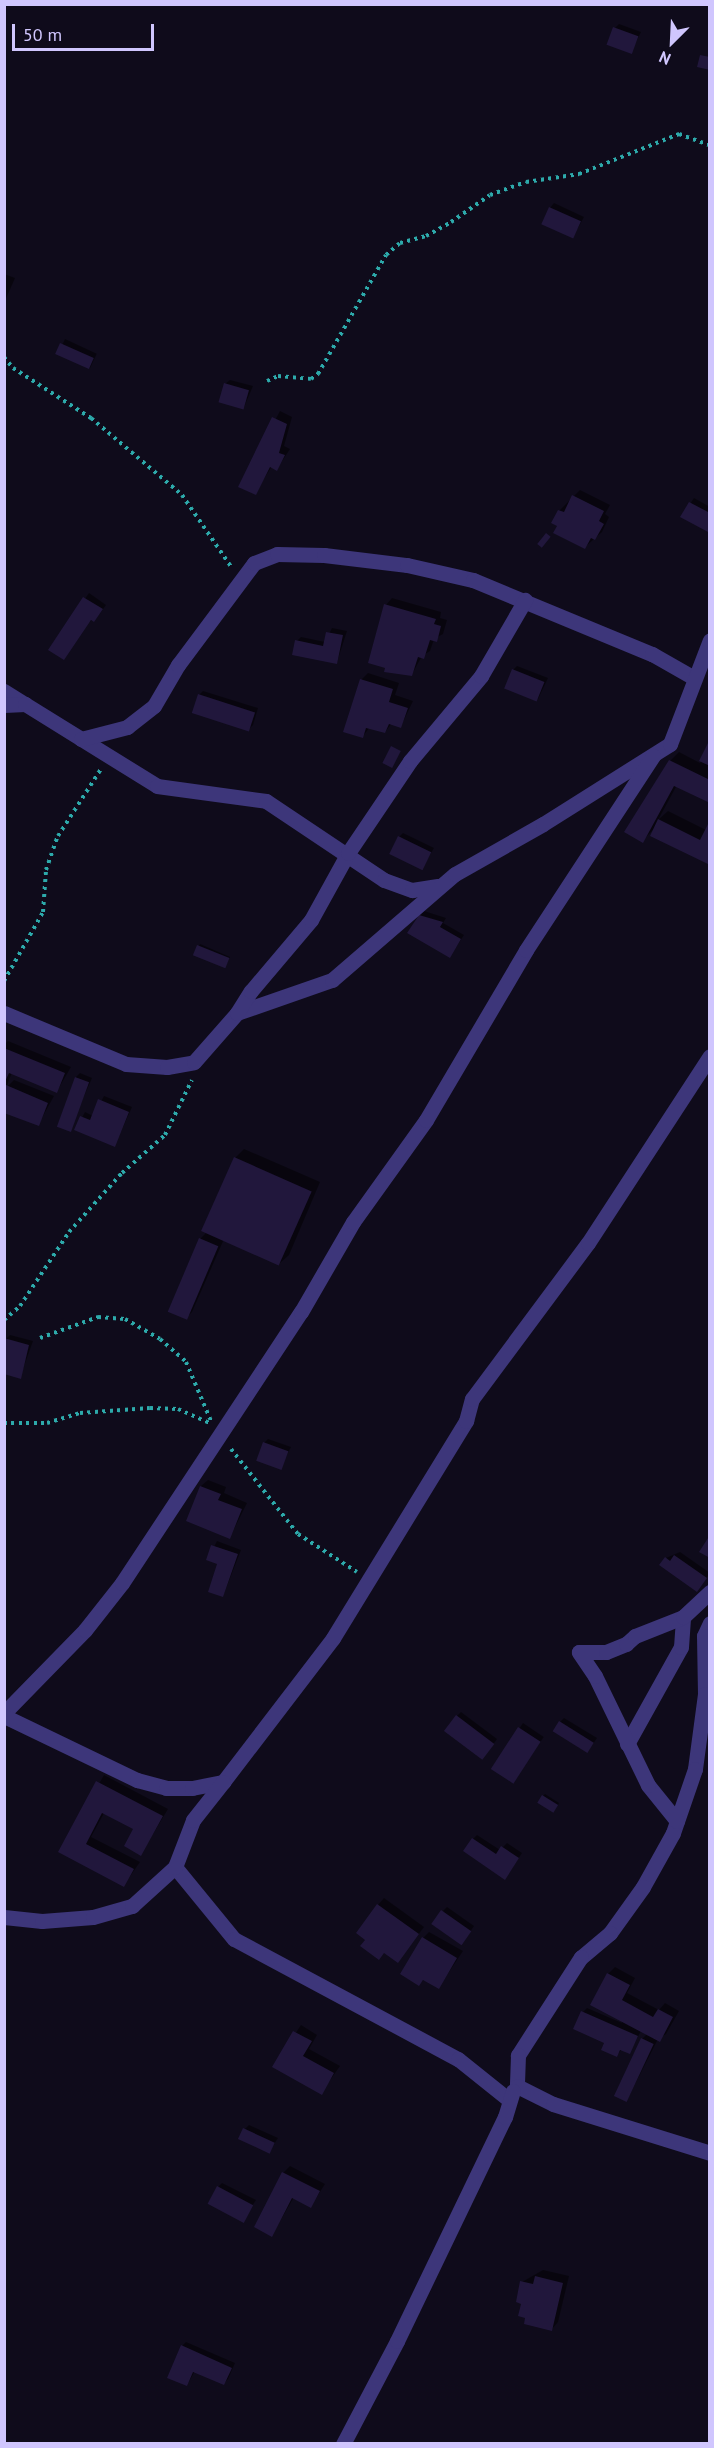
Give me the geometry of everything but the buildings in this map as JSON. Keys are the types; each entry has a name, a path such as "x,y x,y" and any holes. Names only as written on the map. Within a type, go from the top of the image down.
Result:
{"street":[{"path":"81,739 127,727 154,706 178,665 254,563 277,554 324,555 407,565 473,580 525,600 596,634 652,654 694,678"},
{"path":"4,1013 126,1064 167,1066 194,1062 237,1013 250,991 311,920 348,853 410,761 481,676 525,600"},
{"path":"237,1013 332,980 438,886 670,744 708,644"},
{"path":"4,691 157,786 266,801 348,853 384,880 412,890 438,886"},
{"path":"4,705 25,704"},
{"path":"223,1782 192,1788 166,1788 137,1780 4,1714 85,1630 122,1583 301,1312 353,1222 426,1120 526,950 653,756"},
{"path":"4,1917 42,1921 93,1917 132,1906 175,1867 193,1820 333,1638 466,1421 472,1399 588,1243 710,1056"},
{"path":"677,1821 648,1785 595,1676 579,1652 606,1652 683,1617 710,1592"},
{"path":"627,1743 681,1647 683,1617"},
{"path":"343,2444 397,2341 505,2117 518,2055 581,1957 610,1933 643,1887 677,1821 695,1770 705,1694 704,1636 710,1623"},
{"path":"175,1867 234,1939 458,2060 512,2092 710,2153"}],"path":[{"path":"267,381 278,376 311,379 318,374 386,255 400,243 426,237 490,195 526,182 579,174 680,134 710,145"},
{"path":"4,357 14,368 92,418 182,495 229,562 238,583"},
{"path":"4,981 42,912 46,870 58,836 88,784 111,757"},
{"path":"4,1320 20,1306 69,1232 122,1173 165,1135 204,1051"},
{"path":"40,1338 98,1317 125,1319 160,1339 186,1362 201,1391 212,1424"}]}
